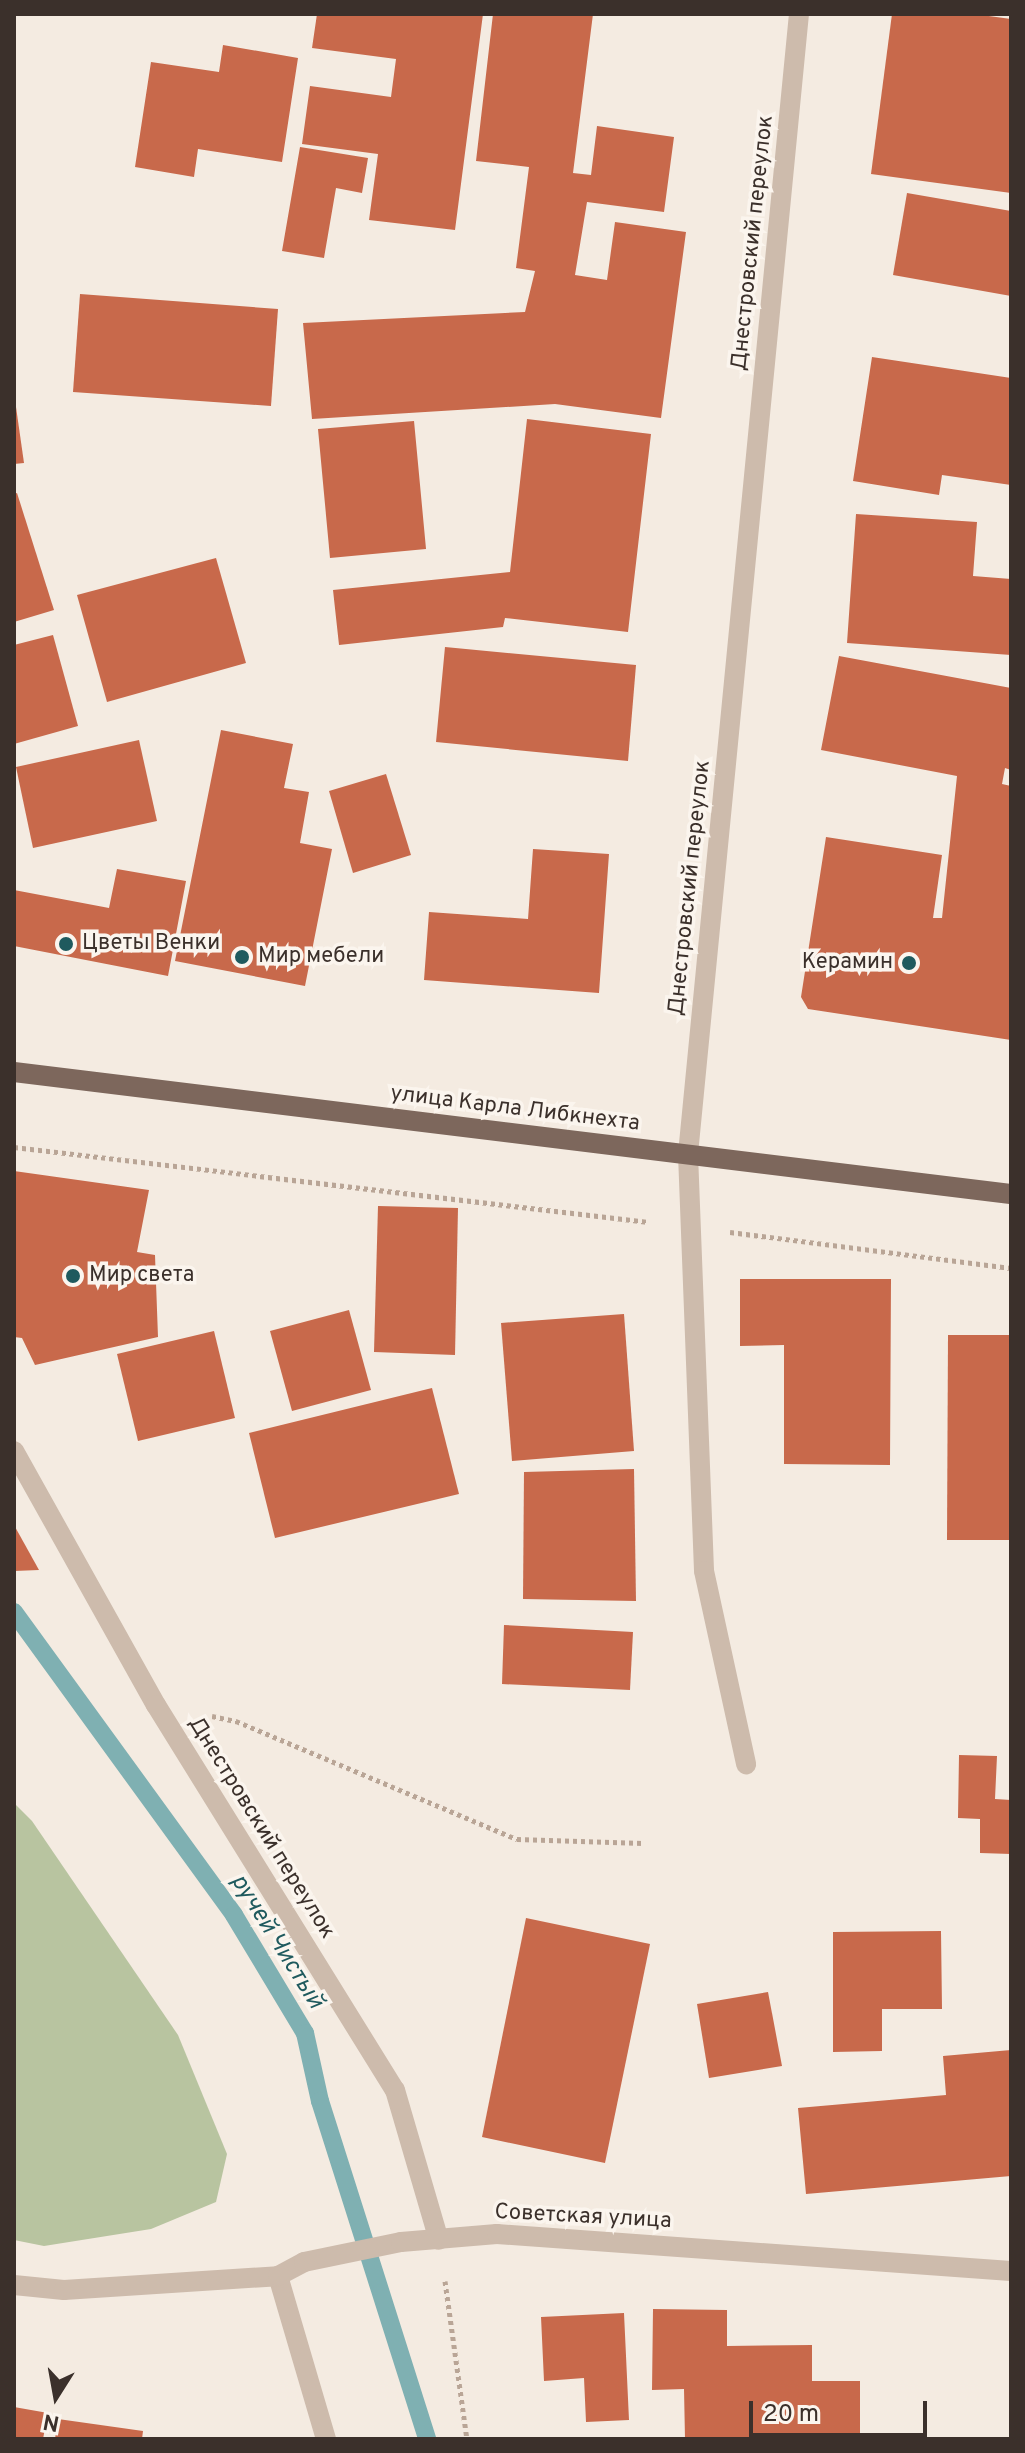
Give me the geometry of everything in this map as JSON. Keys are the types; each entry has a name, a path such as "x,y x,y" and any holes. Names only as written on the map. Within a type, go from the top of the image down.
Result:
{"main road":[{"name":"улица Карла Либкнехта","path":"14,1072 1011,1194"}],"street":[{"name":"Днестровский переулок","path":"746,1764 704,1571 688,1154 799,14"},
{"name":"Днестровский переулок","path":"14,1451 156,1705 395,2090 439,2240"},
{"name":"Советская улица","path":"14,2285 64,2290 278,2276 304,2262 401,2242 497,2234 1011,2271"},
{"path":"278,2276 326,2439"}],"path":[{"path":"14,1147 1011,1268"},
{"path":"156,1705 236,1721 517,1839 643,1843"},
{"path":"439,2240 467,2439"}],"green space":[{"path":"14,1803 32,1821 178,2035 227,2154 216,2202 151,2229 44,2246 14,2240"}],"building":[{"path":"317,14 483,14 455,230 369,220 378,154 302,144 310,86 391,97 396,59 312,48"},
{"path":"493,14 593,14 573,173 591,175 597,126 674,137 664,212 587,202 575,275 607,280 615,222 686,232 661,418 555,404 312,419 303,323 525,312 535,271 516,268 529,167 476,161"},
{"path":"892,14 974,14 1011,19 1011,193 871,174"},
{"path":"223,45 298,58 282,162 198,149 194,177 135,167 151,62 219,72"},
{"path":"300,147 368,158 362,193 336,188 324,258 282,251"},
{"path":"907,193 1011,211 1011,296 893,275"},
{"path":"80,294 278,309 271,406 73,392"},
{"path":"872,357 1011,378 1011,485 942,475 939,495 853,481"},
{"path":"14,393 24,463 14,464"},
{"path":"527,419 651,434 628,632 505,618 503,627 339,645 333,590 510,572"},
{"path":"414,421 426,549 330,558 318,429"},
{"path":"17,493 54,610 14,622 14,494"},
{"path":"856,514 977,522 973,576 1011,579 1011,655 847,643"},
{"path":"216,558 246,663 107,702 77,595"},
{"path":"53,635 78,726 14,744 14,645"},
{"path":"445,647 636,665 628,761 436,742"},
{"path":"839,656 1011,688 1011,770 1005,768 1002,784 1011,786 1011,1040 808,1009 801,997 826,837 942,855 933,918 942,918 957,776 821,750"},
{"path":"221,730 293,744 284,788 309,792 300,843 332,849 305,986 175,961"},
{"path":"139,740 157,821 33,848 16,767"},
{"path":"386,774 411,855 353,873 329,791"},
{"path":"533,849 609,854 599,993 424,980 429,912 528,919"},
{"path":"117,869 186,881 168,976 14,946 14,890 109,908"},
{"name":"Мир света","path":"14,1171 149,1190 137,1252 155,1255 158,1337 35,1365 22,1338 14,1337"},
{"path":"378,1206 458,1208 455,1355 374,1352"},
{"path":"740,1279 891,1279 890,1465 784,1464 784,1345 740,1346"},
{"path":"349,1310 371,1390 292,1411 270,1331"},
{"path":"624,1314 634,1451 512,1461 501,1323"},
{"path":"214,1331 235,1418 138,1441 117,1354"},
{"path":"948,1335 1011,1335 1011,1540 947,1540"},
{"path":"432,1388 459,1494 275,1538 249,1433"},
{"path":"634,1469 636,1601 523,1599 524,1472"},
{"path":"14,1525 39,1570 14,1571"},
{"path":"504,1625 633,1632 630,1690 502,1684"},
{"path":"959,1755 997,1756 995,1799 1011,1800 1011,1854 980,1853 980,1819 958,1818"},
{"path":"526,1918 650,1944 605,2163 482,2137"},
{"path":"941,1931 942,2009 882,2009 882,2051 833,2052 833,1932"},
{"path":"768,1992 782,2066 709,2078 697,2004"},
{"path":"1011,2050 1011,2176 806,2194 798,2108 946,2095 943,2056"},
{"path":"653,2309 727,2310 727,2346 812,2345 812,2381 860,2381 860,2439 685,2439 684,2389 652,2390"},
{"path":"624,2313 629,2420 586,2422 584,2378 544,2381 541,2317"},
{"path":"14,2407 48,2413 43,2439 14,2439"},
{"path":"58,2419 143,2431 142,2439 55,2439"}],"waterway":[{"name":"ручей Чистый","path":"14,1612 234,1915 305,2033 320,2101 427,2439"}],"place":[{"name":"Цветы Венки","path":"66,944"},
{"name":"Мир мебели","path":"242,957"},
{"name":"Керамин","path":"909,963"},
{"name":"Мир света","path":"73,1276"}]}
